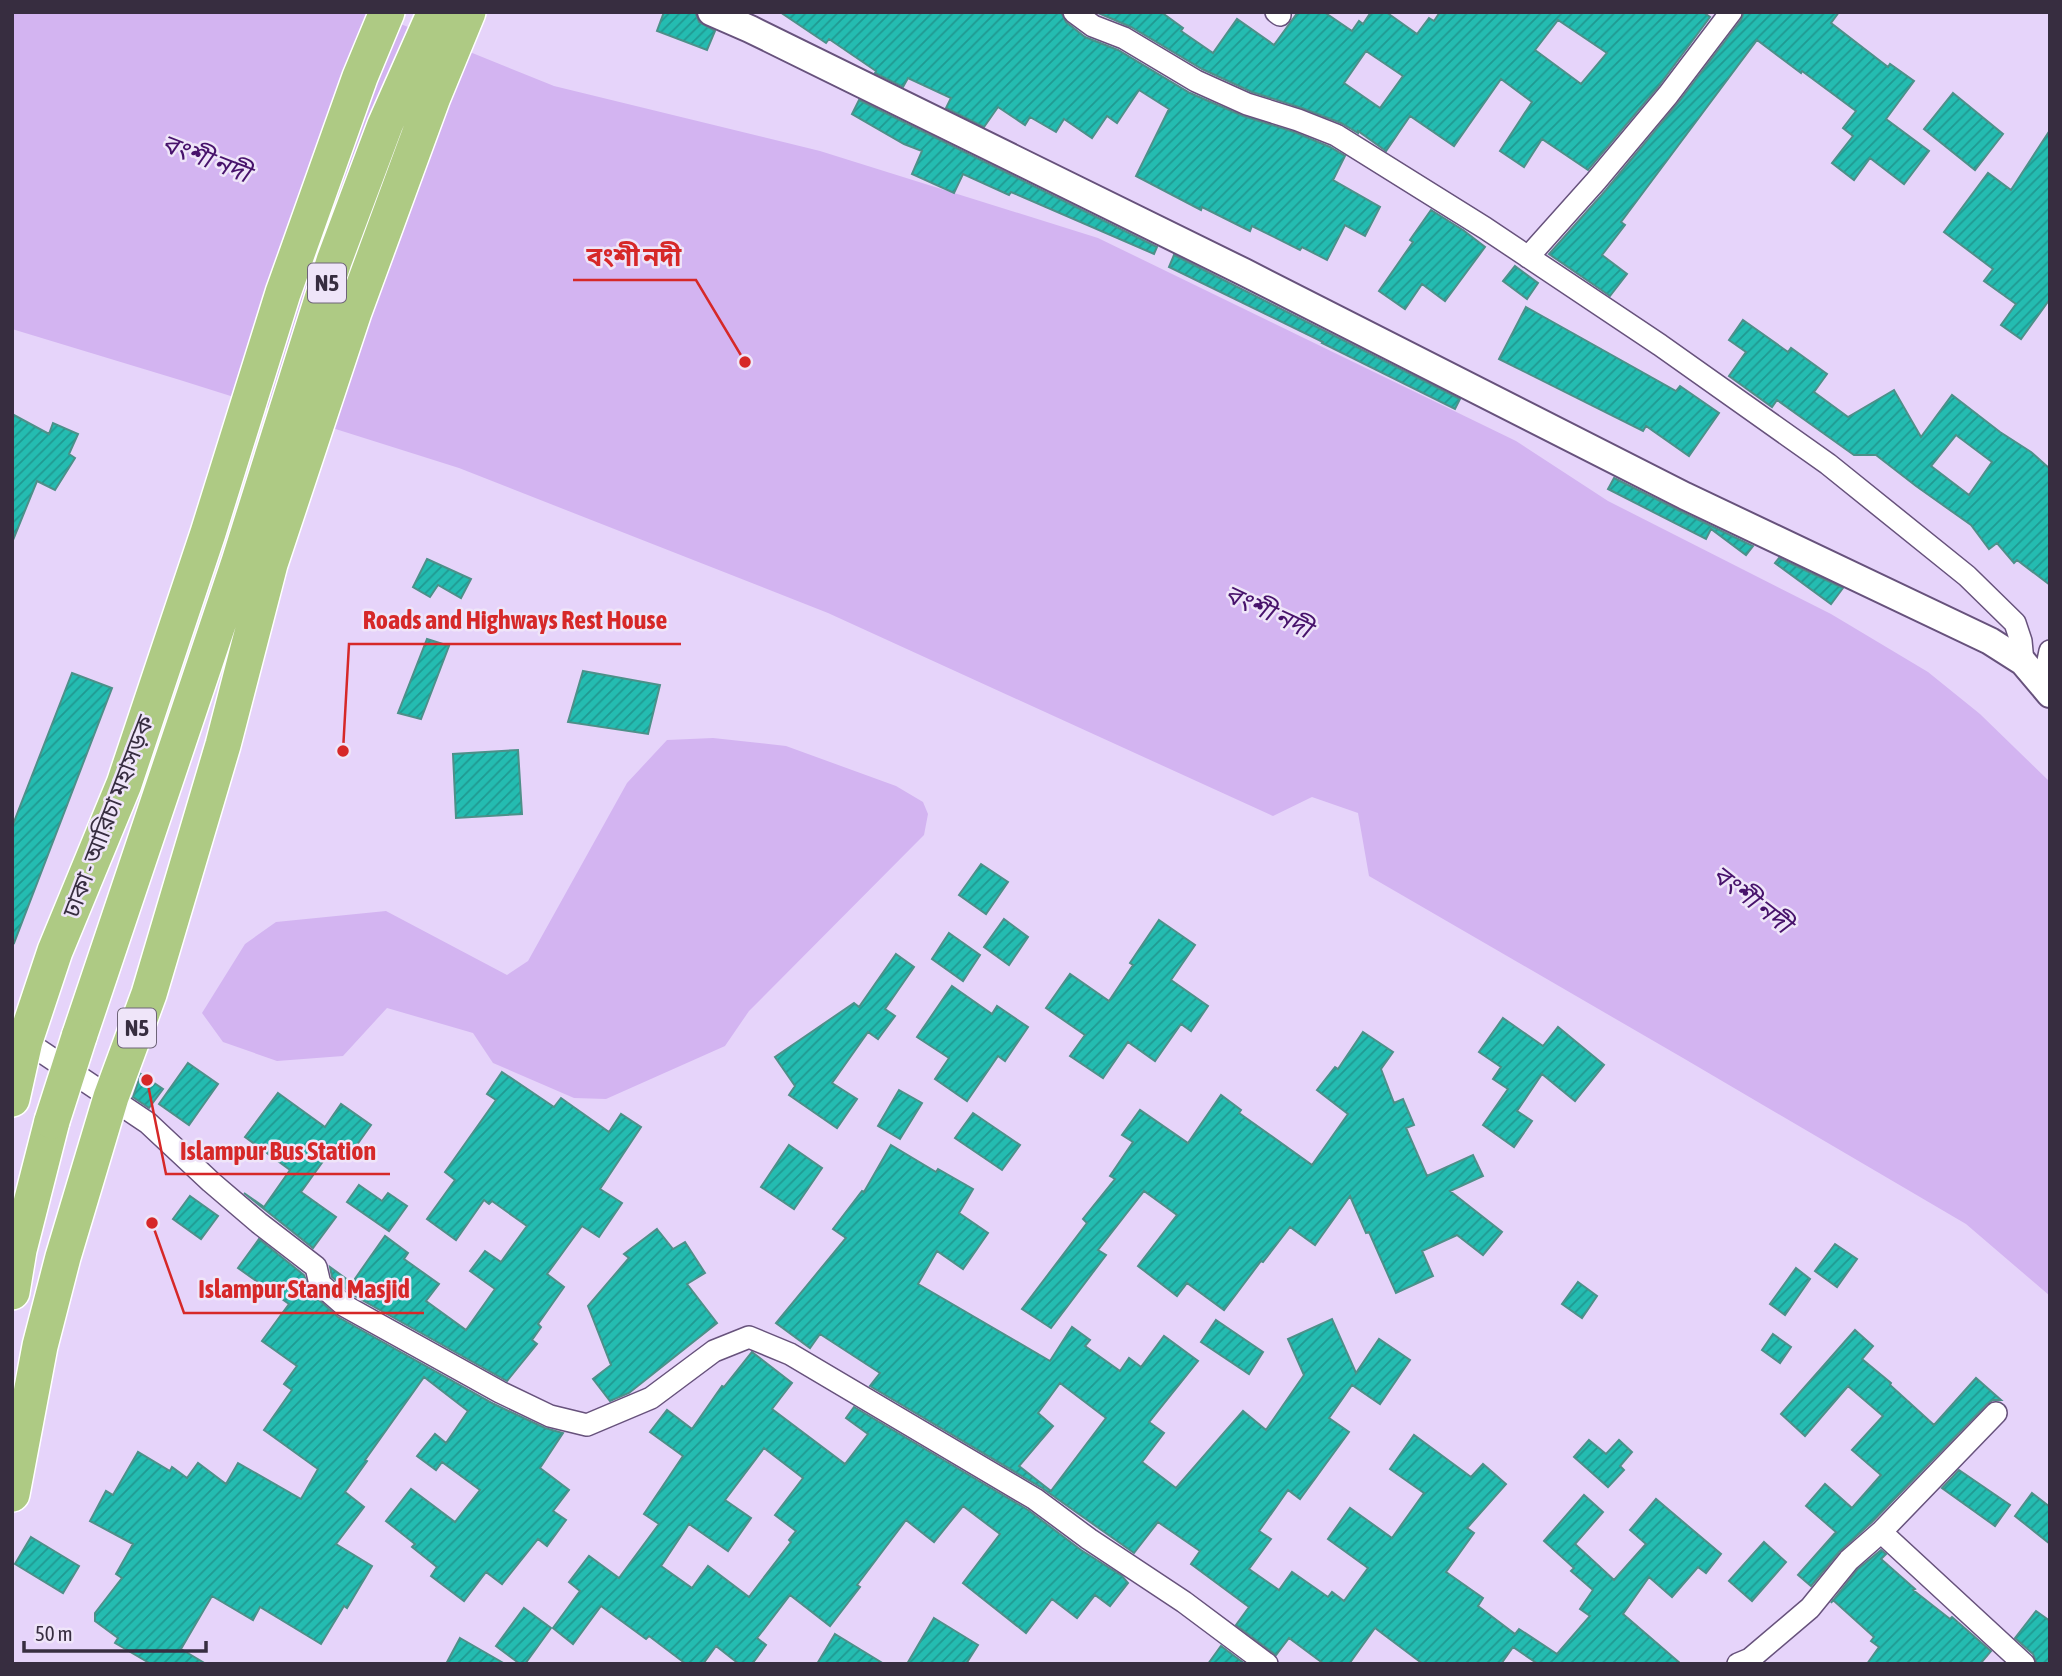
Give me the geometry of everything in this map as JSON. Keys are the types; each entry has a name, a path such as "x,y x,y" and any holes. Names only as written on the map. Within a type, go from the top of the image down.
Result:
{"highway":[{"name":"ঢাকা - আরিচা মহাসড়ক","path":"12,1099 19,1037 124,784 284,293 360,78 387,12"},
{"name":"N5","path":"12,1494 40,1346 63,1257 111,1097 149,994 223,744 255,563 334,261 384,125 435,12"},
{"path":"255,563 468,12"},
{"name":"N5","path":"12,1292 19,1250 52,1121 79,1037 255,563"}],"street":[{"path":"711,12 1232,266 1685,496 1990,641 2024,662 2046,690"},
{"path":"1074,12 1093,26 1124,38 1196,81 1247,104 1336,135 1660,345 1828,464 1967,576 2015,623 2024,662"},
{"path":"1528,257 1668,95 1731,12"},
{"path":"2046,690 2050,651"},
{"path":"19,1037 148,1123 230,1198 316,1267 320,1284 345,1306 500,1392 550,1416 587,1425 651,1398 713,1351 749,1337 790,1354 1035,1499 1089,1539 1184,1602 1267,1664"},
{"path":"1738,1664 1750,1659 1810,1608 1849,1560 1881,1532 1996,1413"},
{"path":"1881,1532 2024,1664"}],"water":[{"path":"12,12 371,12 554,86 820,151 1098,238 1516,441 1608,501 1831,614 1928,672 1980,714 2050,782 2050,1296 1966,1224 1369,876 1358,813 1312,797 1273,816 828,613 459,468 12,329"},
{"path":"713,738 786,746 896,786 923,802 928,814 924,835 749,1011 725,1046 606,1099 574,1098 493,1063 473,1033 387,1008 343,1056 277,1061 223,1042 202,1013 245,944 276,922 386,911 507,975 528,961 627,783 667,740"}],"building":[{"path":"664,12 695,12 699,22 715,31 707,50 657,31"},
{"path":"780,12 1061,12 1066,22 1085,37 1118,50 1190,93 1243,116 1294,132 1345,156 1333,180 1380,207 1365,236 1345,225 1327,260 1252,226 1250,231 1202,207 1201,210 1136,176 1169,109 1139,90 1117,123 1107,116 1092,138 1064,119 1056,132 1030,117 1025,125 998,107 984,127 946,108 951,98 908,78 903,87 875,73 876,71 829,39 826,43"},
{"path":"1096,12 1161,12 1183,28 1181,31 1213,53 1237,19 1274,45 1298,12 1324,12 1352,31 1359,21 1363,24 1371,12 1386,12 1417,34 1429,18 1434,21 1440,12 1703,12 1710,17 1658,87 1588,170 1542,139 1524,167 1500,151 1532,102 1501,79 1454,146 1410,116 1386,151 1358,131 1341,123 1252,92 1202,69 1131,27","holes":["1558,20 1607,53 1581,84 1535,50","1366,51 1403,76 1380,108 1344,83"]},
{"path":"1744,12 1839,12 1831,23 1888,67 1890,64 1914,81 1886,119 1929,151 1904,184 1870,158 1854,180 1832,163 1853,136 1843,128 1856,111 1757,40 1621,222 1625,225 1602,255 1627,274 1610,296 1549,254 1678,103 1741,20"},
{"path":"1953,93 2003,134 1975,170 1924,129"},
{"path":"859,100 1157,247 1154,254 963,174 954,193 912,174 922,151 904,144 852,114"},
{"path":"2050,130 2050,299 2021,339 2001,325 2016,304 1984,281 1993,269 1944,232 1988,173 2011,190"},
{"path":"1431,210 1485,247 1445,301 1422,284 1405,309 1379,291 1413,242 1410,240"},
{"path":"1174,255 1460,399 1455,409 1169,267"},
{"path":"1515,266 1538,283 1527,299 1503,281"},
{"path":"1526,307 1676,391 1680,386 1719,413 1689,456 1646,426 1643,431 1499,359"},
{"path":"1743,320 1788,352 1791,348 1827,374 1814,392 1848,417 1894,390 1921,437 1952,395 2031,452 2050,469 2050,585 2017,560 2014,563 1997,543 1989,549 1971,525 1876,455 1854,455 1777,400 1772,407 1729,376 1746,352 1729,340","holes":["1956,435 1992,462 1969,495 1931,466"]},
{"path":"12,414 49,434 53,423 78,434 69,454 75,458 55,490 37,481 13,540"},
{"path":"1614,478 1753,546 1746,555 1711,529 1706,539 1608,489"},
{"path":"1779,558 1843,588 1831,604 1775,563"},
{"path":"427,559 471,579 461,598 438,585 430,597 413,587"},
{"path":"427,639 449,646 421,719 398,713"},
{"path":"583,671 660,685 648,734 568,722"},
{"path":"72,673 112,688 14,943 12,827"},
{"path":"518,750 522,814 456,818 453,754"},
{"path":"981,864 1008,882 986,914 959,895"},
{"path":"1004,919 1028,937 1009,965 984,947"},
{"path":"1159,920 1195,945 1171,980 1208,1006 1191,1031 1181,1024 1155,1061 1128,1042 1103,1078 1070,1056 1085,1035 1046,1008 1070,974 1109,1001"},
{"path":"949,933 980,955 963,981 932,959"},
{"path":"896,954 914,967 885,1009 895,1016 878,1039 868,1032 832,1083 857,1099 837,1128 789,1095 795,1086 775,1057 854,1003 859,1007"},
{"path":"952,986 992,1014 997,1006 1028,1027 1005,1061 998,1056 967,1101 935,1079 949,1058 917,1037"},
{"path":"1503,1018 1543,1046 1558,1027 1604,1065 1575,1101 1542,1074 1517,1111 1532,1121 1514,1147 1483,1125 1508,1089 1493,1079 1501,1067 1479,1052"},
{"path":"1363,1032 1393,1052 1381,1069 1394,1103 1403,1099 1414,1125 1406,1128 1427,1176 1473,1155 1483,1176 1450,1191 1502,1232 1483,1255 1457,1235 1422,1251 1433,1276 1396,1293 1350,1196 1315,1245 1290,1227 1224,1310 1187,1283 1177,1296 1138,1266 1177,1215 1144,1191 1098,1250 1106,1255 1051,1328 1022,1309 1087,1223 1083,1219 1115,1179 1110,1176 1133,1142 1122,1135 1140,1110 1188,1143 1221,1095 1241,1110 1239,1113 1312,1165 1348,1114 1317,1090 1335,1067 1338,1069"},
{"path":"188,1063 218,1084 189,1125 159,1104"},
{"path":"502,1072 554,1107 561,1098 609,1132 621,1114 641,1127 600,1189 622,1203 599,1237 582,1226 547,1274 564,1287 538,1324 541,1327 532,1340 537,1344 507,1381 353,1295 332,1277 330,1267 352,1283 385,1236 408,1253 404,1259 439,1284 426,1301 466,1330 495,1289 470,1271 485,1251 501,1262 527,1226 492,1201 489,1204 484,1200 456,1240 427,1219 455,1180 445,1172 496,1100 487,1094"},
{"path":"141,1074 163,1089 149,1108 133,1097"},
{"path":"899,1090 922,1103 900,1139 878,1126"},
{"path":"278,1093 325,1127 341,1104 371,1125 349,1156 334,1146 301,1192 336,1217 313,1248 244,1193 264,1207 290,1170 245,1137"},
{"path":"973,1113 1020,1145 1002,1170 955,1138"},
{"path":"789,1145 822,1168 794,1209 761,1187"},
{"path":"891,1145 936,1172 938,1169 973,1189 959,1213 988,1233 963,1269 937,1251 918,1284 1050,1361 1072,1327 1090,1340 1085,1346 1120,1371 1129,1358 1141,1367 1164,1336 1198,1361 1149,1422 1164,1433 1142,1462 1176,1488 1243,1411 1266,1430 1304,1375 1288,1339 1332,1319 1356,1373 1379,1339 1410,1360 1380,1404 1352,1385 1329,1418 1349,1432 1300,1499 1288,1490 1259,1531 1271,1539 1249,1569 1279,1590 1292,1572 1328,1597 1332,1592 1344,1601 1368,1568 1328,1539 1350,1508 1392,1538 1424,1493 1390,1469 1414,1435 1471,1477 1483,1464 1506,1484 1467,1528 1474,1533 1446,1572 1483,1598 1478,1606 1515,1634 1519,1629 1557,1654 1590,1616 1580,1609 1593,1590 1571,1571 1574,1568 1544,1541 1584,1495 1603,1512 1575,1544 1614,1580 1646,1544 1630,1530 1656,1499 1721,1554 1706,1573 1698,1567 1672,1597 1649,1577 1623,1614 1681,1664 1538,1664 1513,1647 1501,1664 1423,1664 1375,1628 1349,1664 1324,1664 1289,1638 1276,1655 1236,1625 1249,1607 1191,1564 1200,1551 1158,1522 1134,1553 1042,1488 870,1386 880,1373 820,1334 810,1348 776,1323 846,1238 833,1229 862,1191 864,1192","holes":["1060,1383 1106,1418 1051,1491 1019,1466 1053,1426 1038,1413"]},
{"path":"359,1185 382,1201 388,1193 407,1206 389,1231 347,1202"},
{"path":"190,1196 218,1216 201,1239 173,1219"},
{"path":"657,1229 673,1249 685,1242 705,1273 687,1284 717,1323 629,1393 610,1401 593,1379 611,1365 588,1306 629,1258 624,1254"},
{"path":"259,1239 304,1275 311,1293 338,1317 494,1404 545,1428 563,1433 540,1468 569,1490 553,1511 566,1520 547,1546 538,1539 502,1584 486,1572 464,1601 431,1576 437,1567 412,1547 415,1544 386,1521 411,1489 455,1522 480,1490 442,1462 436,1470 417,1456 435,1434 446,1443 468,1411 424,1377 345,1492 364,1507 336,1544 372,1566 321,1644 260,1607 253,1620 212,1596 181,1649 206,1664 151,1664 115,1643 118,1638 95,1621 95,1613 122,1578 116,1574 133,1544 90,1521 106,1491 113,1495 138,1452 170,1471 172,1467 187,1478 198,1463 226,1484 238,1463 301,1499 318,1469 264,1430 292,1390 284,1384 297,1366 262,1341 289,1304 238,1268"},
{"path":"1835,1244 1857,1259 1837,1287 1815,1271"},
{"path":"1796,1268 1810,1279 1785,1315 1770,1304"},
{"path":"1578,1282 1597,1296 1582,1318 1562,1304"},
{"path":"1216,1320 1263,1352 1249,1374 1201,1342"},
{"path":"1855,1330 1873,1346 1862,1359 1934,1425 1976,1378 2001,1400 1993,1400 1987,1404 1872,1522 1839,1552 1811,1586 1798,1575 1836,1532 1806,1506 1825,1484 1852,1508 1881,1475 1852,1450 1883,1416 1848,1386 1805,1436 1781,1414"},
{"path":"1773,1334 1791,1347 1780,1363 1762,1350"},
{"path":"752,1352 792,1383 772,1409 845,1464 868,1434 846,1418 854,1407 1028,1510 1081,1550 1122,1576 1128,1583 1110,1606 1095,1595 1077,1618 1052,1599 1026,1633 963,1583 1000,1534 963,1506 934,1542 906,1520 830,1626 790,1595 757,1638 766,1645 752,1664 739,1664 716,1646 703,1664 686,1664 649,1636 646,1639 601,1606 573,1644 553,1628 580,1591 569,1582 589,1556 619,1578 659,1524 644,1514 683,1456 650,1432 667,1410 692,1429 722,1386 724,1387","holes":["764,1448 803,1478 775,1515 796,1531 789,1540 791,1542 749,1597 708,1566 692,1588 661,1566 689,1524 728,1551 751,1518 725,1500"]},
{"path":"1589,1440 1606,1454 1619,1440 1632,1452 1620,1466 1624,1470 1608,1487 1574,1457"},
{"path":"1959,1470 2010,1505 1995,1526 1942,1488"},
{"path":"2032,1493 2050,1507 2050,1544 2015,1516"},
{"path":"31,1537 79,1566 63,1593 15,1564"},
{"path":"1764,1542 1786,1562 1752,1601 1729,1581"},
{"path":"1881,1550 1886,1554 1881,1559 1915,1589 1913,1590 1950,1619 1952,1617 1991,1651 1980,1664 1867,1664 1879,1647 1871,1641 1874,1637 1833,1600 1858,1569"},
{"path":"524,1608 551,1628 525,1664 520,1664 496,1646"},
{"path":"2036,1611 2050,1621 2050,1664 2037,1664 2033,1654 2015,1638"},
{"path":"934,1618 978,1645 966,1664 907,1664"},
{"path":"835,1634 884,1664 817,1664"},
{"path":"460,1638 505,1664 446,1664"},
{"path":"1221,1646 1245,1664 1208,1664"}],"place":[{"name":"বংশী নদী","path":"745,362"},
{"name":"Roads and Highways Rest House","path":"343,751"},
{"name":"Islampur Bus Station","path":"147,1080"},
{"name":"Islampur Stand Masjid","path":"152,1223"}]}
